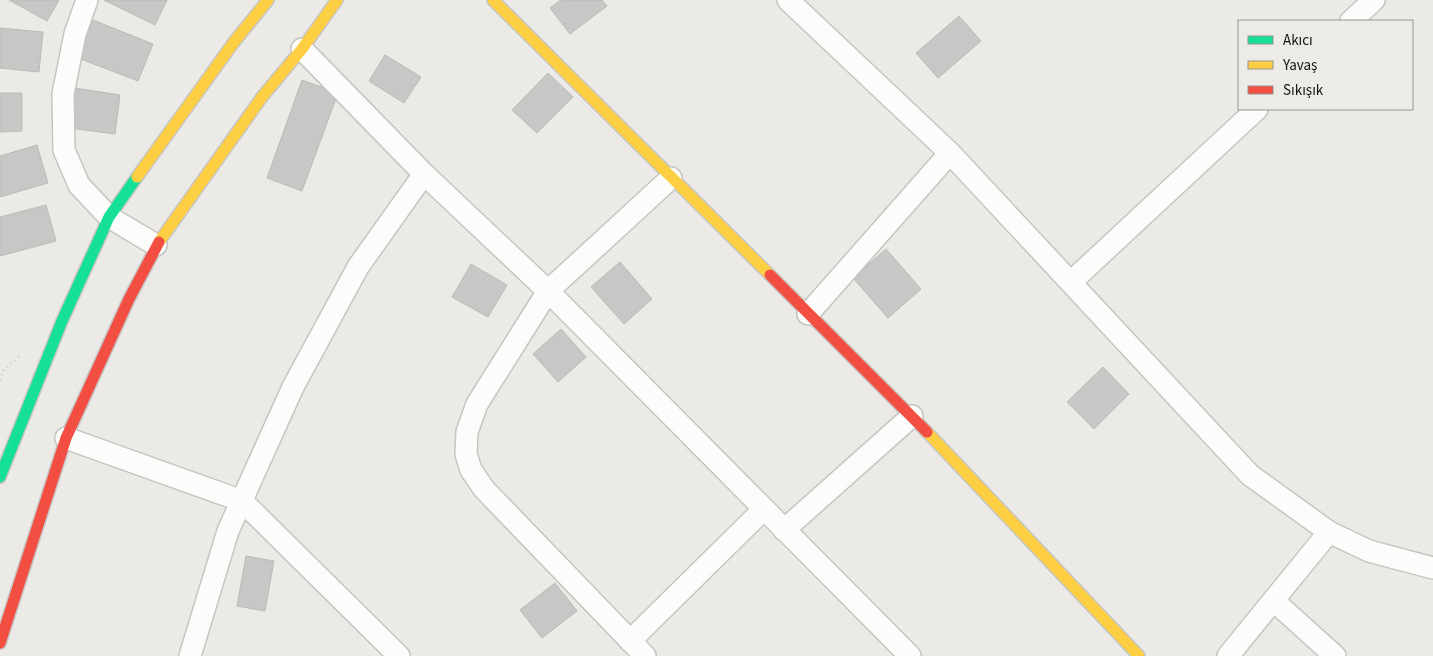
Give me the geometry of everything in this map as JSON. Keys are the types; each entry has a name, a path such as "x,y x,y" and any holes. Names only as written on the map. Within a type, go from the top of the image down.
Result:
{"main road":[{"path":"0,477 62,321 109,217 234,42 268,0"},
{"path":"0,643 66,438 156,244 262,97 302,49 337,0"},
{"path":"493,0 912,416 1139,656"}],"street":[{"path":"87,0 75,34 63,94 64,150 80,185 109,217 156,244"},
{"path":"788,0 950,153 1250,475 1329,532 1369,551 1433,568"},
{"path":"1352,20 1374,0"},
{"path":"302,49 424,174 548,291 910,656"},
{"path":"1071,282 1256,110"},
{"path":"808,314 950,153"},
{"path":"190,656 228,531 293,387 358,267 424,174"},
{"path":"645,656 484,489 471,470 466,454 467,432 477,404 548,291 671,178"},
{"path":"784,530 912,416"},
{"path":"66,438 242,501 399,656"},
{"path":"630,641 764,509"},
{"path":"1228,656 1274,602 1329,532"},
{"path":"1274,602 1334,656"}],"building":[{"path":"9,0 59,0 47,21"},
{"path":"104,0 167,0 155,25"},
{"path":"561,0 602,0 607,6 570,34 550,8"},
{"path":"959,16 981,41 938,78 916,53"},
{"path":"93,20 153,44 138,81 78,58"},
{"path":"0,28 43,32 39,72 0,68"},
{"path":"385,55 421,77 404,103 369,81"},
{"path":"548,73 573,97 537,133 512,110"},
{"path":"302,80 338,93 302,191 267,178"},
{"path":"75,88 120,95 115,134 69,128"},
{"path":"0,93 22,93 22,131 0,132"},
{"path":"37,145 48,183 0,197 0,156"},
{"path":"46,205 56,241 0,256 0,217"},
{"path":"886,249 921,289 888,318 853,278"},
{"path":"620,262 652,299 624,324 591,287"},
{"path":"471,264 507,285 488,317 452,297"},
{"path":"561,329 586,357 558,382 533,354"},
{"path":"1103,367 1129,394 1094,429 1067,402"},
{"path":"246,556 274,561 265,611 237,606"},
{"path":"555,583 577,611 542,638 520,610"}],"traffic: fast":[{"path":"0,477 62,321 109,217 137,177"}],"traffic: slow":[{"path":"137,177 234,42 268,0"},
{"path":"159,242 262,97 302,49 337,0"},
{"path":"493,0 770,275"},
{"path":"927,432 1139,656"}],"traffic: jam":[{"path":"0,643 66,438 129,299 159,242"},
{"path":"770,275 927,432"}]}
